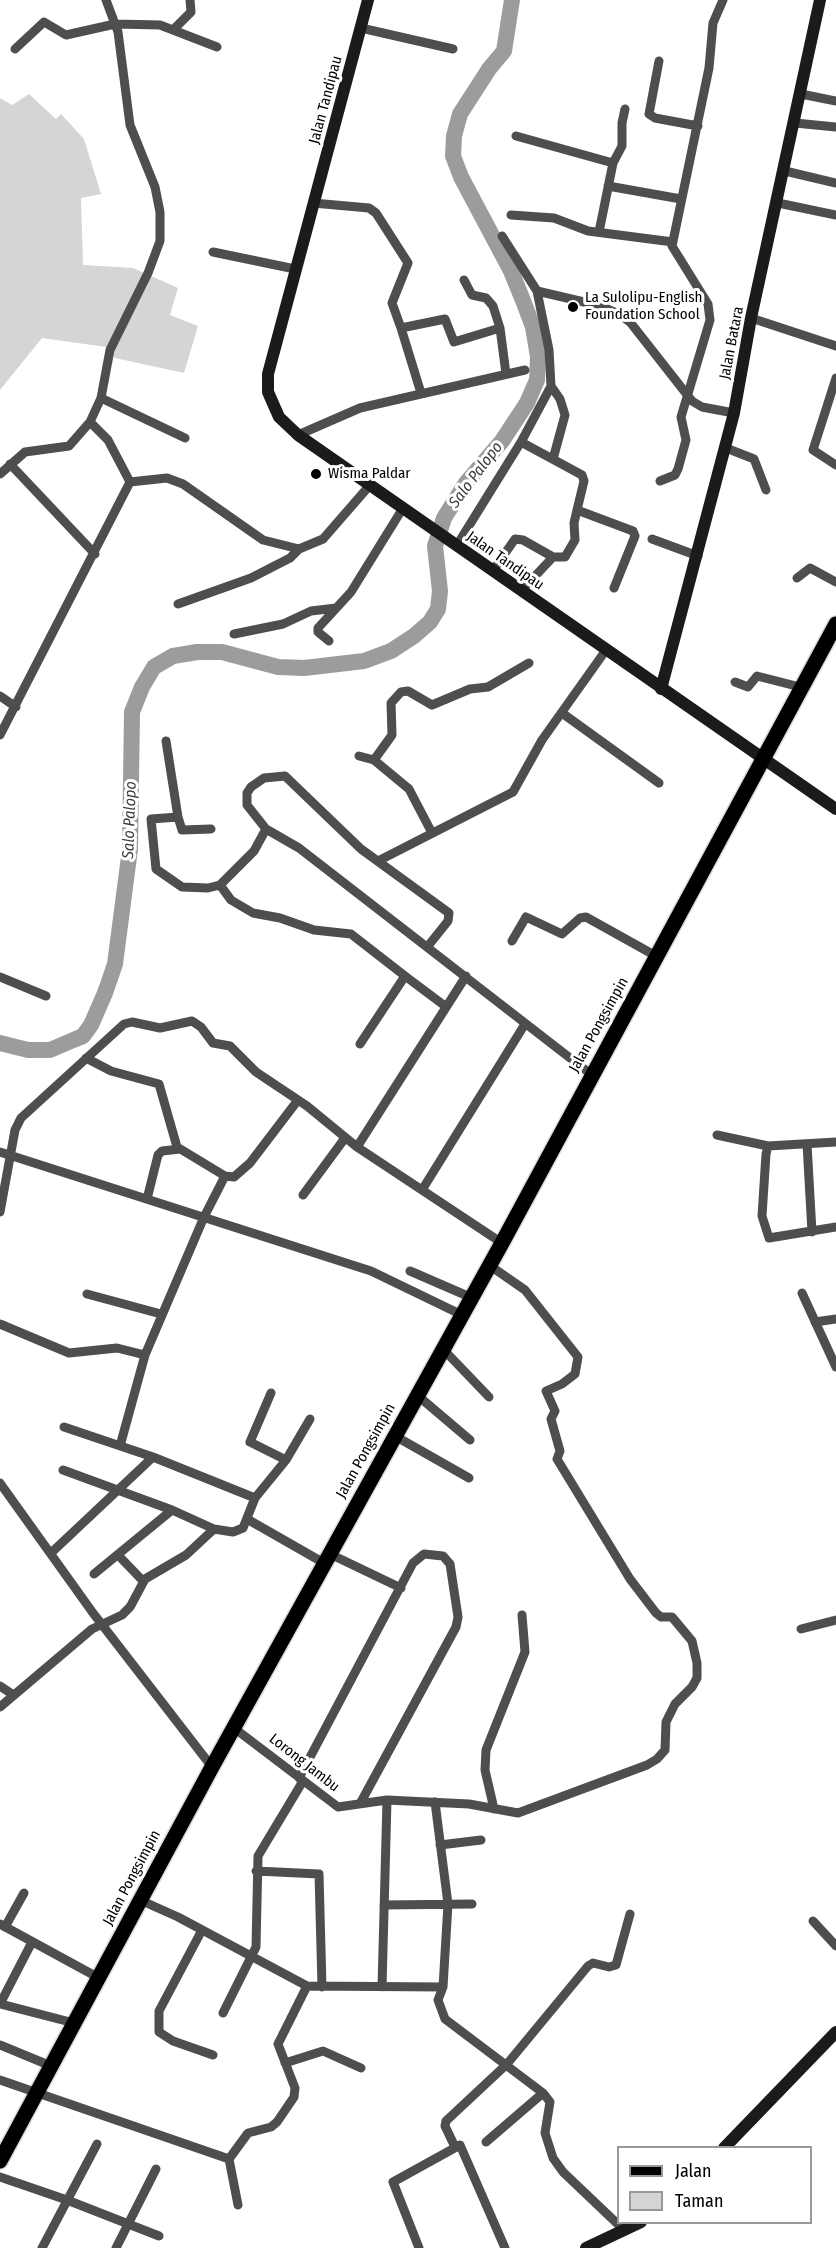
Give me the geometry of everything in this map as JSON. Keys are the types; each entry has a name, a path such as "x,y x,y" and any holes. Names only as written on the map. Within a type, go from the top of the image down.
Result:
{"main road":[{"name":"Jalan Pongsimpin","path":"0,2161 212,1767 460,1314 502,1243 836,624"}],"street":[{"path":"0,474 10,464 32,450 69,446 90,422 101,398 110,350 156,252 161,226 156,188 128,116 115,24 106,0"},
{"path":"174,29 191,12 190,0"},
{"name":"Jalan Tandipau","path":"368,0 268,374 268,392 275,408 285,425 298,435 494,569 661,689 836,809"},
{"path":"660,481 675,475 678,469 686,440 681,417 706,335 710,311 690,273 673,250 673,242 709,68 714,23 723,0"},
{"name":"Jalan Batara","path":"661,689 726,448 820,0"},
{"path":"15,49 44,22 66,35 115,24 160,25 217,47"},
{"path":"361,28 453,49"},
{"path":"659,61 649,114 655,118 698,126"},
{"path":"801,94 836,101"},
{"path":"599,232 613,163 622,146 621,130 625,109"},
{"path":"795,123 836,127"},
{"path":"516,136 613,163"},
{"path":"785,171 836,183"},
{"path":"608,186 681,199"},
{"path":"313,203 373,209 408,263 392,303 421,393"},
{"path":"778,203 836,215"},
{"path":"512,215 554,218 578,228 673,242"},
{"path":"502,236 537,291 549,350 551,386 560,399 565,415 553,459"},
{"path":"213,252 295,269"},
{"path":"464,280 472,295 491,302 500,328 506,374"},
{"path":"537,291 601,306 630,322 692,401 702,407 734,413"},
{"path":"752,318 836,346"},
{"path":"401,328 445,319 454,342 500,328"},
{"path":"298,435 360,408 525,369"},
{"path":"836,378 813,450 836,465"},
{"path":"454,543 521,441 551,386"},
{"path":"101,398 185,438"},
{"path":"90,422 108,440 130,482"},
{"path":"494,569 515,538 524,540 553,557 565,557 573,544 584,477 521,441"},
{"path":"726,448 754,459 766,490"},
{"path":"10,464 95,554"},
{"path":"130,482 167,478 183,484 263,540 299,549"},
{"path":"0,735 130,482"},
{"path":"178,604 251,578 290,558 299,549 323,539 370,485"},
{"path":"329,641 317,630 351,592 403,508"},
{"path":"578,510 634,533 614,588"},
{"path":"652,539 698,556"},
{"path":"522,590 553,557"},
{"path":"797,578 810,568 836,582"},
{"path":"234,634 283,624 311,611 336,608"},
{"path":"378,861 513,792 542,740 606,650"},
{"path":"374,760 392,735 391,703 401,692 408,691 432,705 470,689 488,687 529,663"},
{"path":"735,682 750,686 757,676 800,687"},
{"path":"0,696 16,707"},
{"path":"562,713 659,783"},
{"path":"166,741 182,830 211,829"},
{"path":"359,756 374,760 409,789 432,834"},
{"path":"428,946 448,921 449,913 350,838 284,775 264,778 247,791 247,805 266,830 299,848 592,1075"},
{"path":"178,816 151,819 156,869 182,887 208,888 220,885 254,851 266,830"},
{"path":"220,885 231,900 253,913 280,918 314,930 351,934 445,1006"},
{"path":"512,941 526,917 562,934 580,918 585,917 657,956"},
{"path":"360,1044 405,976"},
{"path":"357,1147 465,976"},
{"path":"0,977 46,996"},
{"path":"0,1212 15,1130 21,1118 126,1023 156,1028 195,1021 213,1044 230,1046 256,1072 298,1100 357,1147 502,1243"},
{"path":"422,1190 525,1024"},
{"path":"86,1058 111,1071 159,1084 176,1145 225,1176 233,1177 250,1163 298,1100"},
{"path":"717,1135 768,1146 836,1142"},
{"path":"303,1195 345,1138"},
{"path":"807,1144 812,1232"},
{"path":"768,1146 762,1216 769,1238 836,1227"},
{"path":"147,1199 158,1155 162,1151 180,1149"},
{"path":"0,1152 371,1271 460,1314"},
{"path":"120,1446 145,1355 204,1217 225,1176"},
{"name":"Lorong Jambu","path":"234,1728 336,1806 387,1800 435,1802 518,1813 623,1775 657,1759 665,1748 666,1722 675,1704 693,1685 698,1670 691,1640 672,1617 660,1617 656,1613 630,1579 557,1459 560,1451 551,1419 555,1411 546,1391 562,1384 575,1374 578,1357 525,1290 489,1265"},
{"path":"410,1271 470,1297"},
{"path":"802,1293 836,1367"},
{"path":"87,1294 161,1314"},
{"path":"815,1322 836,1319"},
{"path":"0,1324 69,1353 120,1348 145,1355"},
{"path":"442,1348 489,1397"},
{"path":"271,1393 250,1442 286,1460"},
{"path":"417,1395 470,1440"},
{"path":"63,1470 121,1490 214,1529 236,1533 243,1528 255,1498 286,1460 310,1419"},
{"path":"64,1427 153,1457 255,1498"},
{"path":"395,1436 470,1478"},
{"path":"51,1553 121,1490 153,1457"},
{"path":"0,1483 101,1623 212,1767"},
{"path":"94,1574 172,1510"},
{"path":"247,1519 327,1558 402,1588"},
{"path":"0,1707 12,1694 101,1623 127,1611 143,1581 178,1561 214,1529"},
{"path":"223,2013 256,1947 256,1871 262,1848 301,1780 418,1557 427,1554 445,1557 450,1564 458,1621 361,1802"},
{"path":"118,1555 143,1581"},
{"path":"494,1809 485,1770 486,1750 525,1652 522,1615"},
{"path":"801,1629 836,1620"},
{"path":"0,1686 12,1694"},
{"path":"382,1987 387,1800"},
{"path":"435,1802 448,1904 443,1987 438,2000 448,2023 507,2064 543,2093 550,2102 545,2130 546,2143 553,2158 563,2172 617,2223"},
{"path":"441,1845 481,1840"},
{"path":"256,1871 319,1875 321,1987"},
{"path":"24,1893 2,1925 99,1978"},
{"path":"140,1900 307,1986 443,1987"},
{"path":"384,1905 472,1904"},
{"path":"455,2147 446,2121 507,2064 588,1966 593,1963 609,1967 616,1964 630,1914"},
{"path":"813,1921 836,1946"},
{"path":"202,1930 159,2012 159,2024 160,2034 172,2041 213,2055"},
{"path":"32,1942 0,2004 74,2023"},
{"path":"238,2205 229,2159 247,2135 272,2126 290,2106 295,2091 279,2041 307,1986"},
{"path":"726,2146 836,2032"},
{"path":"0,2045 51,2066"},
{"path":"285,2063 323,2051 361,2068"},
{"path":"0,2080 229,2159"},
{"path":"486,2142 543,2093"},
{"path":"42,2248 97,2144"},
{"path":"419,2248 393,2182 455,2147 461,2146 505,2248"},
{"path":"116,2248 156,2169"},
{"path":"0,2177 68,2200 159,2236"},
{"path":"618,2224 625,2231"},
{"path":"586,2248 639,2224"}],"green space":[{"path":"29,94 56,119 61,114 84,139 101,194 81,198 83,265 133,268 178,288 170,315 198,326 184,373 115,358 106,347 42,338 0,390 0,98 12,105"}],"waterway":[{"name":"Salo Palopo","path":"0,1043 28,1050 50,1050 83,1036 91,1025 105,993 115,964 130,849 132,712 142,687 154,667 173,656 197,652 222,652 278,667 304,668 364,661 391,651 414,636 430,622 438,609 440,591 435,546 444,518 466,483 502,441 527,403 537,380 538,357 533,327 511,271 461,177 453,156 454,136 460,114 489,69 504,51 512,0"}],"place":[{"name":"La Sulolipu-English Foundation School","path":"573,307"},
{"name":"Wisma Paldar","path":"316,474"}]}
